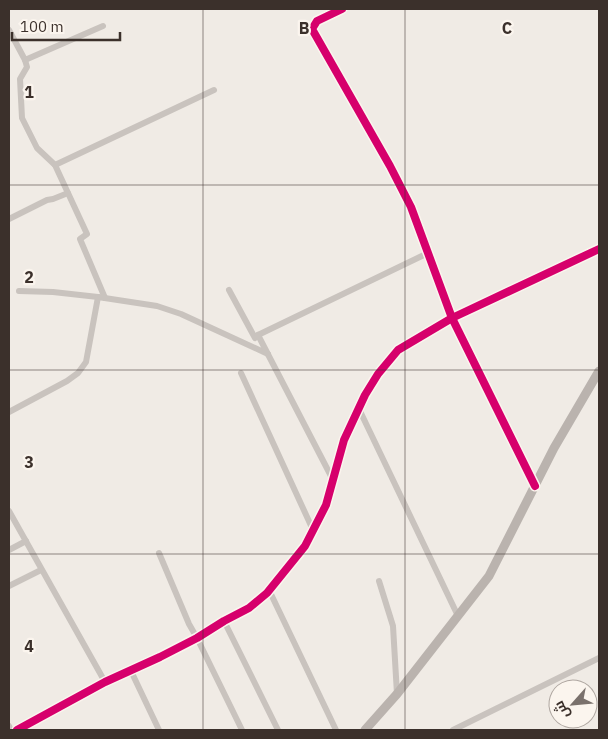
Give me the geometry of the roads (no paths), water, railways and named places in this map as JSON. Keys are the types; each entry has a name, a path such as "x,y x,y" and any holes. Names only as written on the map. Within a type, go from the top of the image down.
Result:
{"street":[{"path":"342,9 317,21 312,29 411,207 452,318 534,486"},
{"path":"25,60 103,26"},
{"path":"9,30 27,67 20,79 22,118 37,148 55,166 87,234 80,239 105,298"},
{"path":"55,166 214,90"},
{"path":"9,219 47,200 68,193"},
{"path":"18,730 104,682 198,638 249,608 269,590 305,546 326,505 344,440 358,409 378,374 398,350 452,318 599,249"},
{"path":"229,290 255,338 428,253"},
{"path":"19,291 53,292 157,306 181,314 268,354"},
{"path":"9,412 67,381 78,373 86,362 98,297"},
{"path":"258,336 332,478"},
{"path":"365,730 397,694 489,576 554,448 599,371"},
{"path":"241,373 313,530"},
{"path":"358,409 458,616"},
{"path":"9,511 104,682"},
{"path":"9,550 26,541"},
{"path":"159,553 189,624 198,638 240,730"},
{"path":"9,586 42,570"},
{"path":"379,581 392,626 397,694"},
{"path":"269,590 336,730"},
{"path":"224,621 278,730"},
{"path":"453,730 599,658"},
{"path":"131,671 159,730"},
{"path":"9,726 11,730"}]}
